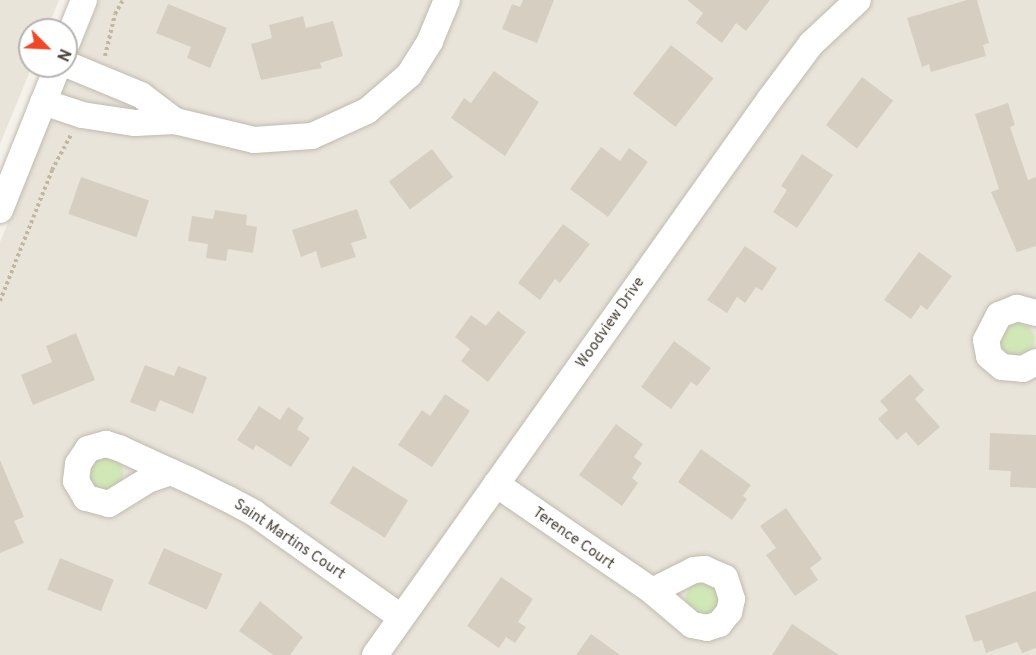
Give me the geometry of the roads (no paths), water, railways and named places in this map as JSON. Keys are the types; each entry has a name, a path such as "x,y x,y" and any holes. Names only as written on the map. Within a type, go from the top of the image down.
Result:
{"street":[{"path":"77,18 84,0"},
{"path":"43,102 81,115 135,123 175,121 254,140 295,139 330,130 384,99 409,75 430,41 447,0"},
{"name":"Woodview Drive","path":"375,655 794,66 831,22 858,0"},
{"path":"78,69 141,95 175,121"},
{"path":"0,210 53,78"},
{"path":"1036,313 1017,309 999,315 986,340 989,356 1002,368 1023,369 1036,362"},
{"name":"Saint Martins Court","path":"171,472 254,513 402,617"},
{"name":"Terence Court","path":"496,484 652,591"}]}
